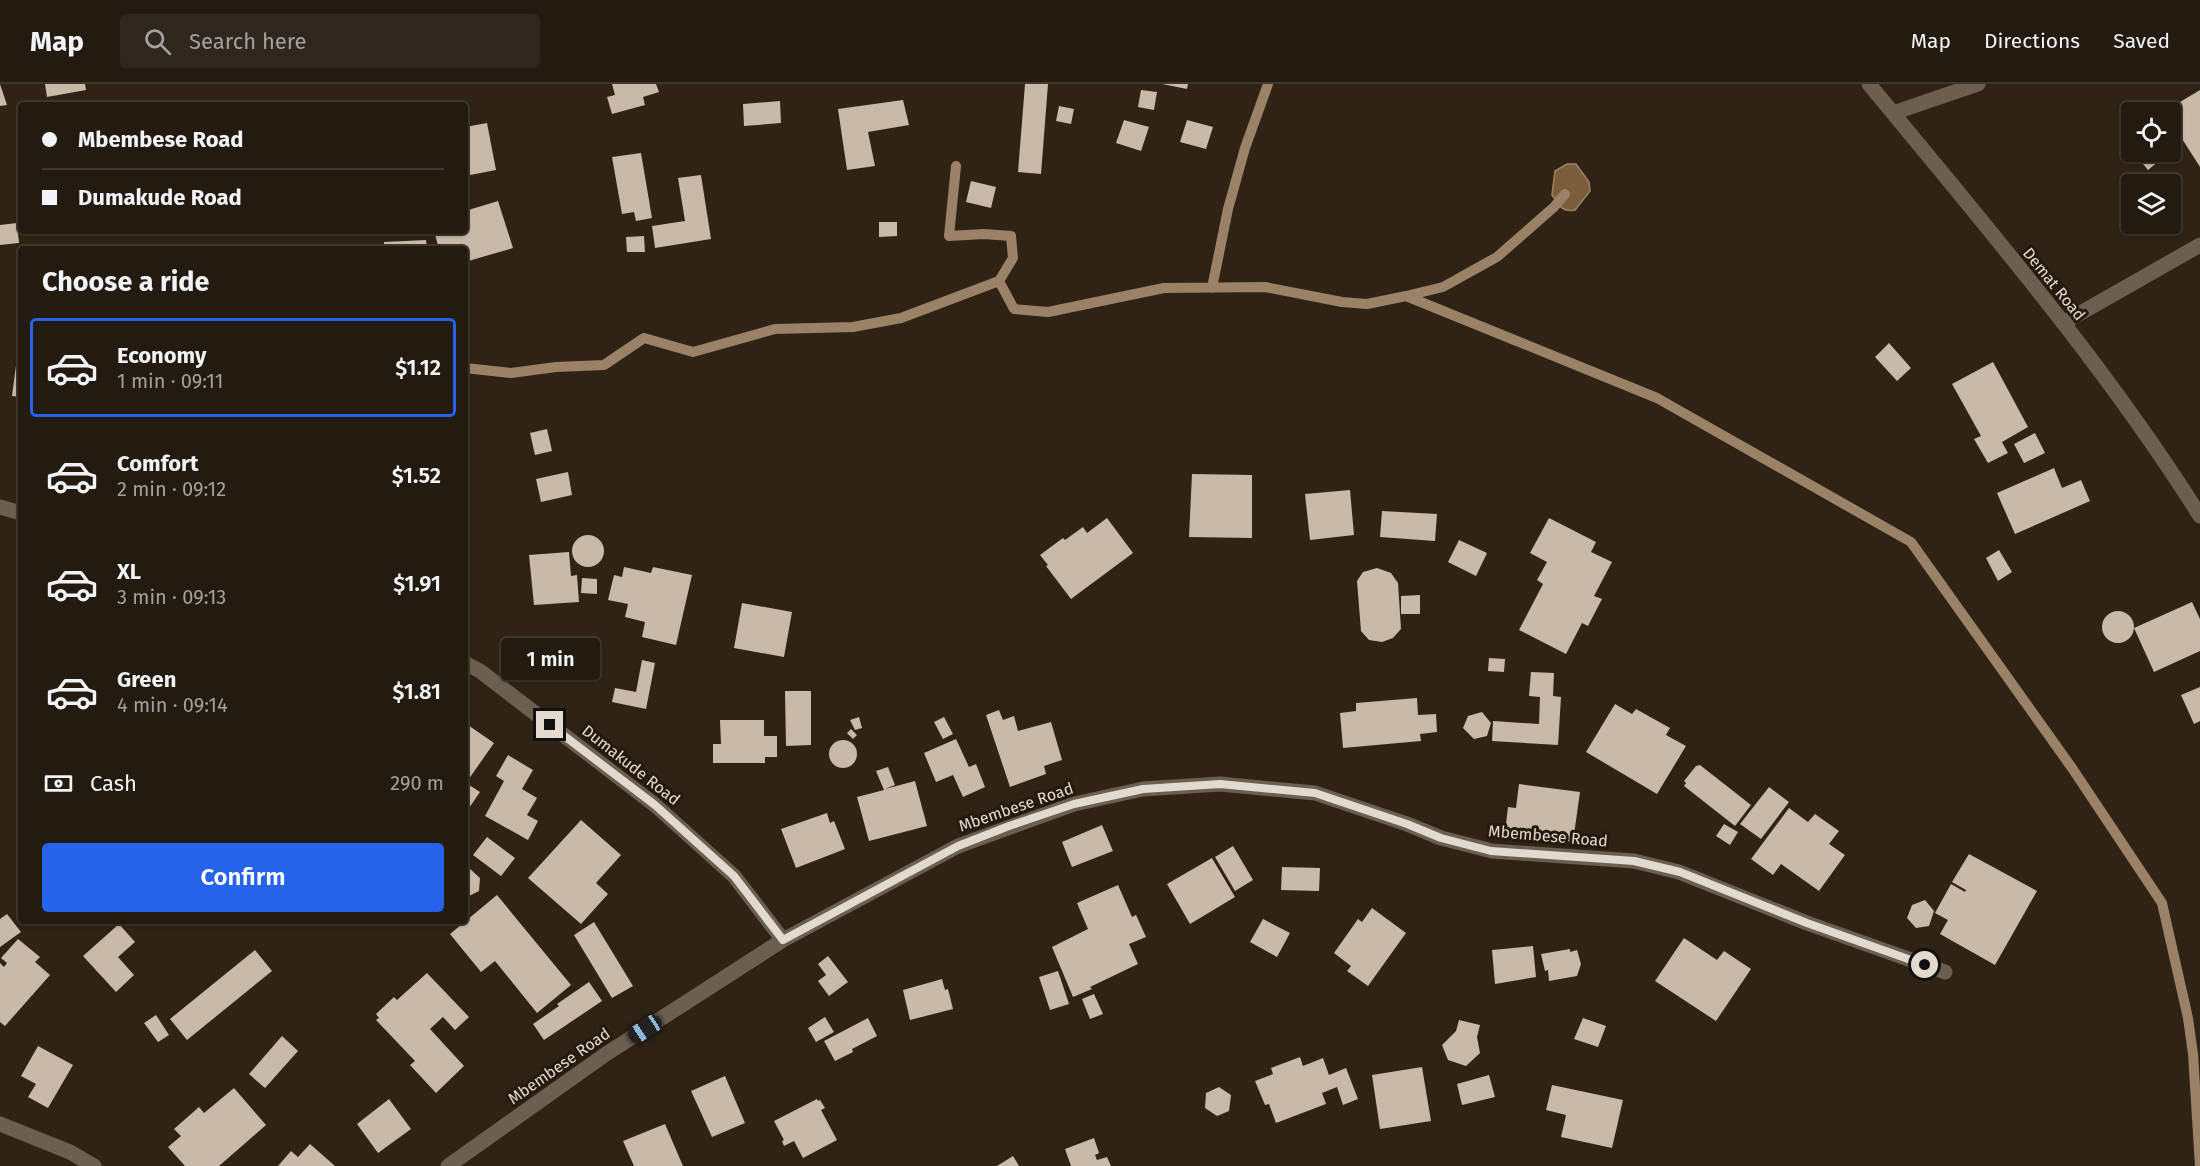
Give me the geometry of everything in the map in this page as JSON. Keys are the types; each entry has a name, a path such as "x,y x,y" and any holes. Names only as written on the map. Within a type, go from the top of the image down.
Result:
{"street":[{"name":"Demat Road","path":"1869,84 2063,323 2130,413 2200,516"},
{"path":"1893,113 1978,84"},
{"path":"2063,323 2200,245"},
{"path":"0,507 18,512"},
{"name":"Dumakude Road","path":"468,665 480,671 655,805 734,876 783,940"},
{"name":"Mbembese Road","path":"448,1166 606,1054 783,940 958,846 1074,804 1143,789 1220,784 1315,793 1441,838 1491,851 1634,861 1680,872 1807,923 1945,972"},
{"path":"0,1124 70,1152 94,1166"}],"shaded area":[{"path":"1567,164 1576,164 1589,182 1590,191 1575,210 1571,211 1561,207 1552,195 1555,171"}],"building":[{"path":"0,84 7,105 0,106"},
{"path":"45,84 85,84 86,90 47,97"},
{"path":"612,84 656,84 659,92 643,97 645,105 612,114 607,97 615,95"},
{"path":"1025,84 1048,84 1041,174 1018,172"},
{"path":"1162,84 1188,84 1187,89"},
{"path":"1141,90 1157,92 1154,110 1138,107"},
{"path":"2200,90 2200,167 2181,137 2180,102"},
{"path":"903,100 909,125 868,132 875,166 847,170 838,109"},
{"path":"780,101 781,123 744,126 743,104"},
{"path":"1059,106 1074,109 1071,124 1056,121"},
{"path":"1124,120 1149,127 1141,151 1116,143"},
{"path":"1187,120 1213,127 1206,149 1180,142"},
{"path":"487,123 496,170 468,175 468,126"},
{"path":"641,153 652,218 636,221 634,212 622,214 612,157"},
{"path":"2141,162 2158,162 2148,170"},
{"path":"701,175 711,239 655,248 652,226 685,221 678,178"},
{"path":"971,181 996,187 991,208 966,202"},
{"path":"498,201 513,248 468,261 468,246 438,246 435,234 468,234 468,210"},
{"path":"879,222 897,222 897,236 879,237"},
{"path":"17,223 19,243 0,245 0,225"},
{"path":"644,236 645,252 627,252 626,237"},
{"path":"426,240 427,246 384,246 384,242"},
{"path":"1889,343 1911,368 1897,381 1875,357"},
{"path":"18,350 18,397 12,396"},
{"path":"1993,362 2028,427 2002,442 2008,453 1988,463 1974,439 1981,436 1952,384"},
{"path":"547,429 552,451 535,455 530,433"},
{"path":"2035,433 2045,453 2024,463 2014,444"},
{"path":"2054,468 2062,488 2081,480 2090,501 2015,534 1997,493"},
{"path":"568,472 572,495 541,502 536,479"},
{"path":"1192,474 1252,475 1252,538 1189,537"},
{"path":"1350,490 1354,535 1310,540 1305,494"},
{"path":"1382,511 1437,514 1435,541 1380,537"},
{"path":"1107,518 1133,553 1071,599 1040,555 1063,538 1065,540 1083,527 1087,533"},
{"path":"1549,518 1596,542 1591,552 1612,562 1594,596 1602,599 1588,626 1582,623 1566,654 1519,630 1543,584 1537,580 1547,562 1530,553"},
{"path":"588,535 599,540 604,551 599,562 588,567 577,562 572,551 577,540"},
{"path":"1459,540 1487,553 1476,576 1448,562"},
{"path":"1999,550 2012,572 1998,581 1986,558"},
{"path":"569,552 571,576 577,575 579,602 534,605 529,555"},
{"path":"624,567 651,573 653,567 692,575 676,645 642,637 645,622 625,617 628,604 608,600 614,575 622,577"},
{"path":"1377,568 1391,573 1398,583 1401,629 1393,638 1382,642 1369,640 1361,631 1357,581 1363,572"},
{"path":"582,578 597,579 597,594 581,593"},
{"path":"1420,595 1420,614 1401,614 1401,596"},
{"path":"2192,602 2200,619 2200,651 2154,672 2134,628"},
{"path":"742,603 792,612 784,657 734,648"},
{"path":"2118,611 2129,616 2134,627 2129,638 2118,643 2107,638 2102,627 2107,616"},
{"path":"1489,658 1505,659 1504,672 1488,671"},
{"path":"642,660 655,663 646,709 612,702 615,688 636,692"},
{"path":"1531,672 1554,673 1553,696 1561,697 1558,745 1492,741 1493,721 1539,724 1540,697 1529,696"},
{"path":"2200,687 2200,721 2194,724 2181,695"},
{"path":"785,691 811,691 811,745 786,746"},
{"path":"1417,698 1418,715 1436,714 1437,732 1420,734 1421,741 1343,748 1340,713 1356,711 1356,703"},
{"path":"1615,704 1632,714 1636,709 1670,728 1666,735 1686,746 1657,794 1586,752"},
{"path":"999,710 1003,720 1014,716 1018,731 1051,722 1062,760 1044,766 1046,774 1010,787 986,715"},
{"path":"1482,712 1491,723 1487,736 1474,739 1463,728 1468,716"},
{"path":"859,717 862,728 855,730 850,720"},
{"path":"944,717 953,734 943,739 934,722"},
{"path":"720,720 764,720 764,736 777,736 777,757 765,757 765,763 713,763 713,744 721,744"},
{"path":"468,725 494,743 468,780"},
{"path":"851,729 857,735 853,739 847,733"},
{"path":"956,739 969,767 976,764 985,787 963,797 953,775 936,782 924,753"},
{"path":"843,740 853,744 857,754 853,764 843,768 833,764 829,754 833,744"},
{"path":"508,755 533,770 522,789 537,798 527,815 538,821 528,840 485,816 504,781 496,776"},
{"path":"1700,765 1751,805 1735,826 1684,786 1686,783 1684,781 1696,766"},
{"path":"888,767 895,785 885,789 915,781 927,826 869,841 857,797 884,790 876,771"},
{"path":"468,784 480,792 468,810"},
{"path":"1519,784 1580,792 1573,842 1505,833 1508,807 1516,808"},
{"path":"1769,787 1789,802 1761,839 1740,824"},
{"path":"1789,808 1808,822 1815,814 1839,831 1829,844 1845,855 1819,891 1781,864 1773,875 1751,859"},
{"path":"827,813 830,823 834,821 845,849 796,868 781,829"},
{"path":"581,820 621,855 596,883 608,894 581,924 528,878"},
{"path":"1724,824 1738,832 1730,845 1716,836"},
{"path":"1102,825 1113,851 1072,867 1062,842"},
{"path":"487,837 515,858 501,876 473,855"},
{"path":"1233,846 1253,880 1235,891 1215,857"},
{"path":"1969,854 2037,891 1995,965 1940,934 1948,920 1935,913 1951,884 1965,892 1966,890 1952,882"},
{"path":"1212,858 1235,897 1190,924 1167,884"},
{"path":"1282,867 1320,868 1319,891 1281,890"},
{"path":"468,868 480,878 479,891 468,896"},
{"path":"1118,885 1132,917 1136,915 1146,937 1129,944 1138,964 1073,997 1052,947 1088,929 1077,903"},
{"path":"497,895 571,985 537,1013 495,961 481,972 450,934 462,924 468,924 468,919"},
{"path":"1925,900 1934,911 1929,926 1916,928 1907,918 1912,905"},
{"path":"1372,908 1406,933 1368,986 1347,971 1351,966 1334,953 1358,919 1362,922"},
{"path":"7,914 21,932 0,947 0,919"},
{"path":"1263,919 1290,933 1277,957 1250,942"},
{"path":"594,922 633,986 612,998 574,935"},
{"path":"119,924 135,942 118,957 134,975 116,992 83,956"},
{"path":"1684,938 1717,960 1724,951 1751,969 1716,1021 1655,981"},
{"path":"18,939 40,957 35,962 50,975 5,1026 0,1022 0,963 4,967 7,963 1,958"},
{"path":"1533,946 1536,977 1495,984 1492,950"},
{"path":"1570,949 1570,952 1577,950 1581,964 1577,976 1549,981 1548,970 1545,971 1541,954"},
{"path":"255,950 272,971 187,1040 170,1019"},
{"path":"828,956 848,982 829,996 818,981 826,975 818,964"},
{"path":"1058,971 1069,1004 1050,1010 1039,977"},
{"path":"427,973 469,1017 455,1030 443,1017 430,1029 464,1066 436,1093 410,1065 415,1061 376,1020 379,1018 376,1014 394,997 397,1000"},
{"path":"942,979 945,990 948,989 953,1009 910,1020 903,990"},
{"path":"589,982 602,1001 544,1040 533,1024"},
{"path":"1094,994 1103,1014 1090,1019 1082,999"},
{"path":"156,1015 169,1035 158,1042 144,1023"},
{"path":"825,1017 834,1032 816,1042 808,1028"},
{"path":"868,1018 877,1036 835,1061 824,1041"},
{"path":"1583,1018 1606,1026 1598,1047 1574,1039"},
{"path":"1459,1020 1480,1025 1477,1037 1480,1053 1466,1066 1448,1060 1442,1045 1456,1031"},
{"path":"282,1036 298,1051 265,1088 249,1074"},
{"path":"38,1046 73,1065 48,1108 28,1097 36,1084 21,1076"},
{"path":"1300,1057 1303,1066 1323,1058 1329,1075 1346,1068 1358,1099 1343,1105 1337,1087 1322,1093 1326,1104 1276,1123 1269,1104 1265,1105 1255,1081 1273,1074 1271,1068"},
{"path":"1422,1067 1431,1121 1380,1129 1372,1075"},
{"path":"1489,1075 1495,1097 1462,1105 1457,1084"},
{"path":"725,1076 745,1123 712,1137 691,1091"},
{"path":"1552,1085 1623,1100 1612,1148 1561,1137 1566,1115 1546,1110"},
{"path":"1219,1087 1231,1095 1229,1111 1217,1116 1205,1108 1206,1093"},
{"path":"234,1088 266,1125 219,1166 185,1166 168,1147 181,1136 174,1129 199,1107 204,1113"},
{"path":"389,1099 411,1129 378,1153 357,1124"},
{"path":"817,1099 825,1108 821,1110 837,1140 803,1158 794,1141 784,1146 782,1141 784,1140 774,1121"},
{"path":"665,1124 683,1166 634,1166 623,1141"},
{"path":"1094,1138 1099,1153 1095,1155 1097,1160 1107,1157 1111,1166 1071,1166 1065,1149"},
{"path":"310,1144 335,1166 278,1166 291,1151 298,1157"},
{"path":"1013,1156 1019,1166 997,1166"}],"waterway":[{"path":"1212,288 1228,209 1245,148 1268,84"},
{"path":"956,166 949,236 984,234 1011,236 1013,258 999,281"},
{"path":"1406,296 1443,287 1497,257 1554,207 1565,194"},
{"path":"468,368 511,373 556,367 604,365 644,338 693,352 775,329 853,327 901,318 999,281 1014,309 1048,312 1164,288 1265,287 1342,302 1367,304 1406,296 1657,398 1911,542 2072,768 2162,903 2188,1018 2193,1054 2200,1166"}],"route":[{"path":"550,725 655,805 734,876 783,940 958,846 1009,826 1074,804 1143,789 1220,784 1315,793 1441,838 1491,851 1634,861 1680,872 1807,923 1925,965"}]}
